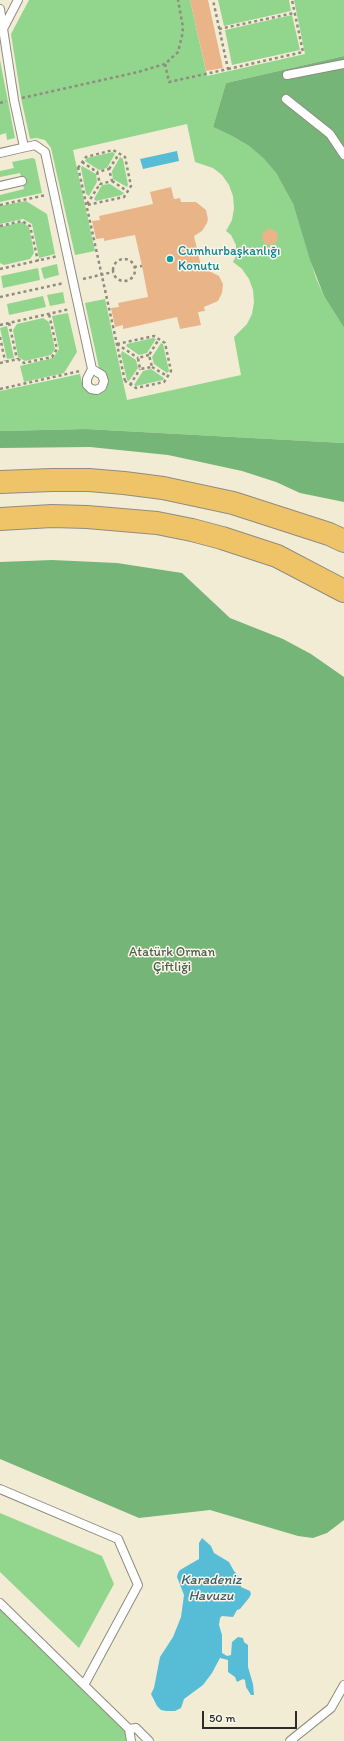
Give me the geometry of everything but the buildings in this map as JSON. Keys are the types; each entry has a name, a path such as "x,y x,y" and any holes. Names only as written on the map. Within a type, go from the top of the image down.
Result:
{"main road":[{"path":"0,482 89,480 163,488 233,503 329,534 344,541"},
{"path":"0,519 45,516 87,517 157,523 192,530 277,556 344,591"}],"lane":[{"path":"3,29 18,0"},
{"path":"0,9 14,100 24,148"},
{"path":"287,75 344,64"},
{"path":"286,99 330,134 344,155"},
{"path":"0,153 35,145 45,152 92,369"},
{"path":"0,186 22,181"},
{"path":"0,1489 118,1539 138,1585 84,1685"},
{"path":"0,1603 129,1729 131,1741"},
{"path":"290,1741 331,1708 344,1685"},
{"path":"129,1729 136,1728 149,1741"}],"path":[{"path":"0,103 130,74 165,64 173,58 181,44 183,27 178,0"},
{"path":"213,0 228,69"},
{"path":"165,64 169,82 303,52 292,0"},
{"path":"219,29 294,12"},
{"path":"86,205 124,197 131,186 124,157 113,150 86,157 78,167 86,205 125,381 136,388 164,382 171,371 165,343 154,336 117,344"},
{"path":"97,172 109,169 119,154"},
{"path":"82,162 97,172 100,184"},
{"path":"109,169 112,181 127,191"},
{"path":"86,205 100,184 112,181"},
{"path":"0,205 54,193"},
{"path":"0,226 22,221 30,226 38,261"},
{"path":"0,269 52,258"},
{"path":"120,259 128,259 134,264 134,267 133,276 127,280 119,280 113,272 114,264 120,259"},
{"path":"134,267 142,266"},
{"path":"0,297 113,272"},
{"path":"0,325 64,311"},
{"path":"0,363 17,359 24,363 52,357 57,349 49,314"},
{"path":"9,323 17,359"},
{"path":"0,337 5,362"},
{"path":"152,367 150,355 159,340"},
{"path":"117,344 138,358 140,369 130,385"},
{"path":"138,358 150,355"},
{"path":"140,369 152,367 167,376"},
{"path":"0,389 92,369"}],"green space":[{"path":"29,0 190,0 207,76 305,54 294,0 344,0 344,56 226,83 213,127 249,146 264,159 276,173 293,204 316,278 324,296 344,328 344,443 86,429 0,431 0,391 80,374 83,387 89,393 98,395 106,390 109,381 105,372 99,368 85,303 105,299 127,400 241,375 234,337 247,324 252,314 254,302 253,290 249,279 242,269 233,262 236,256 236,245 231,235 226,231 232,220 234,208 233,196 229,185 222,175 213,168 195,162 187,124 73,150 95,251 75,255 51,148 45,140 36,138 30,139 21,98 11,34"},
{"path":"218,0 289,0 291,11 224,26"},
{"path":"292,15 300,50 232,65 225,30"},
{"path":"344,56 344,328 324,296 310,260 293,204 276,173 264,159 249,146 213,127 226,83"},
{"path":"0,60 15,138 7,140 6,133 0,135"},
{"path":"113,152 115,154 107,168 99,170 85,161 87,158"},
{"path":"120,157 123,159 128,185 127,187 113,179 112,171"},
{"path":"32,158 35,159 42,193 0,202 0,195 24,189 20,173 0,177 0,171 14,168 12,162"},
{"path":"82,166 96,174 97,182 89,196 86,194 81,168"},
{"path":"110,184 124,193 122,195 96,201 94,199 102,185"},
{"path":"26,201 47,214 55,254 39,258 32,224 23,219 0,224 0,206"},
{"path":"22,222 29,227 34,253 30,259 4,265 0,263 0,227"},
{"path":"57,264 59,275 44,279 41,268"},
{"path":"38,268 40,280 3,288 1,276"},
{"path":"63,292 65,303 50,306 47,295"},
{"path":"43,296 46,307 9,315 7,304"},
{"path":"68,313 77,352 64,373 24,382 20,366 53,358 59,349 52,316"},
{"path":"43,318 49,322 55,349 51,355 25,361 18,357 13,330 17,324"},
{"path":"7,326 14,358 7,359 0,328"},
{"path":"153,338 156,339 147,353 139,355 126,346 127,344"},
{"path":"161,343 163,344 169,371 167,373 154,364 152,357"},
{"path":"122,351 136,360 138,368 129,381 127,380 121,354"},
{"path":"151,369 164,378 163,380 136,386 134,385 143,371"},
{"path":"86,429 344,443 344,502 300,493 276,482 242,471 168,455 90,447 0,448 0,431"},
{"name":"Atatürk Orman Çiftliği","path":"52,560 117,563 182,573 230,618 283,639 311,654 344,677 344,1520 327,1533 313,1538 298,1536 210,1510 139,1518 0,1459 0,562"},
{"path":"0,1513 102,1556 114,1584 79,1648 0,1572"},
{"path":"0,1603 129,1729 131,1741 0,1741"}],"water":[{"path":"177,151 179,161 143,169 140,159"},
{"name":"Karadeniz Havuzu","path":"202,1538 211,1546 214,1553 229,1562 240,1578 241,1587 250,1591 251,1594 233,1617 222,1616 220,1618 219,1625 222,1635 222,1653 227,1656 231,1655 232,1642 238,1637 243,1638 244,1642 248,1645 248,1667 253,1684 254,1695 251,1695 246,1687 245,1680 243,1679 237,1682 235,1677 228,1672 228,1660 220,1658 212,1673 203,1685 184,1699 181,1708 175,1711 161,1710 157,1706 151,1694 154,1688 160,1657 173,1637 181,1617 184,1595 177,1577 180,1570 199,1559 199,1543"}],"place":[{"name":"Cumhurbaşkanlığı Konutu","path":"170,259"}]}
